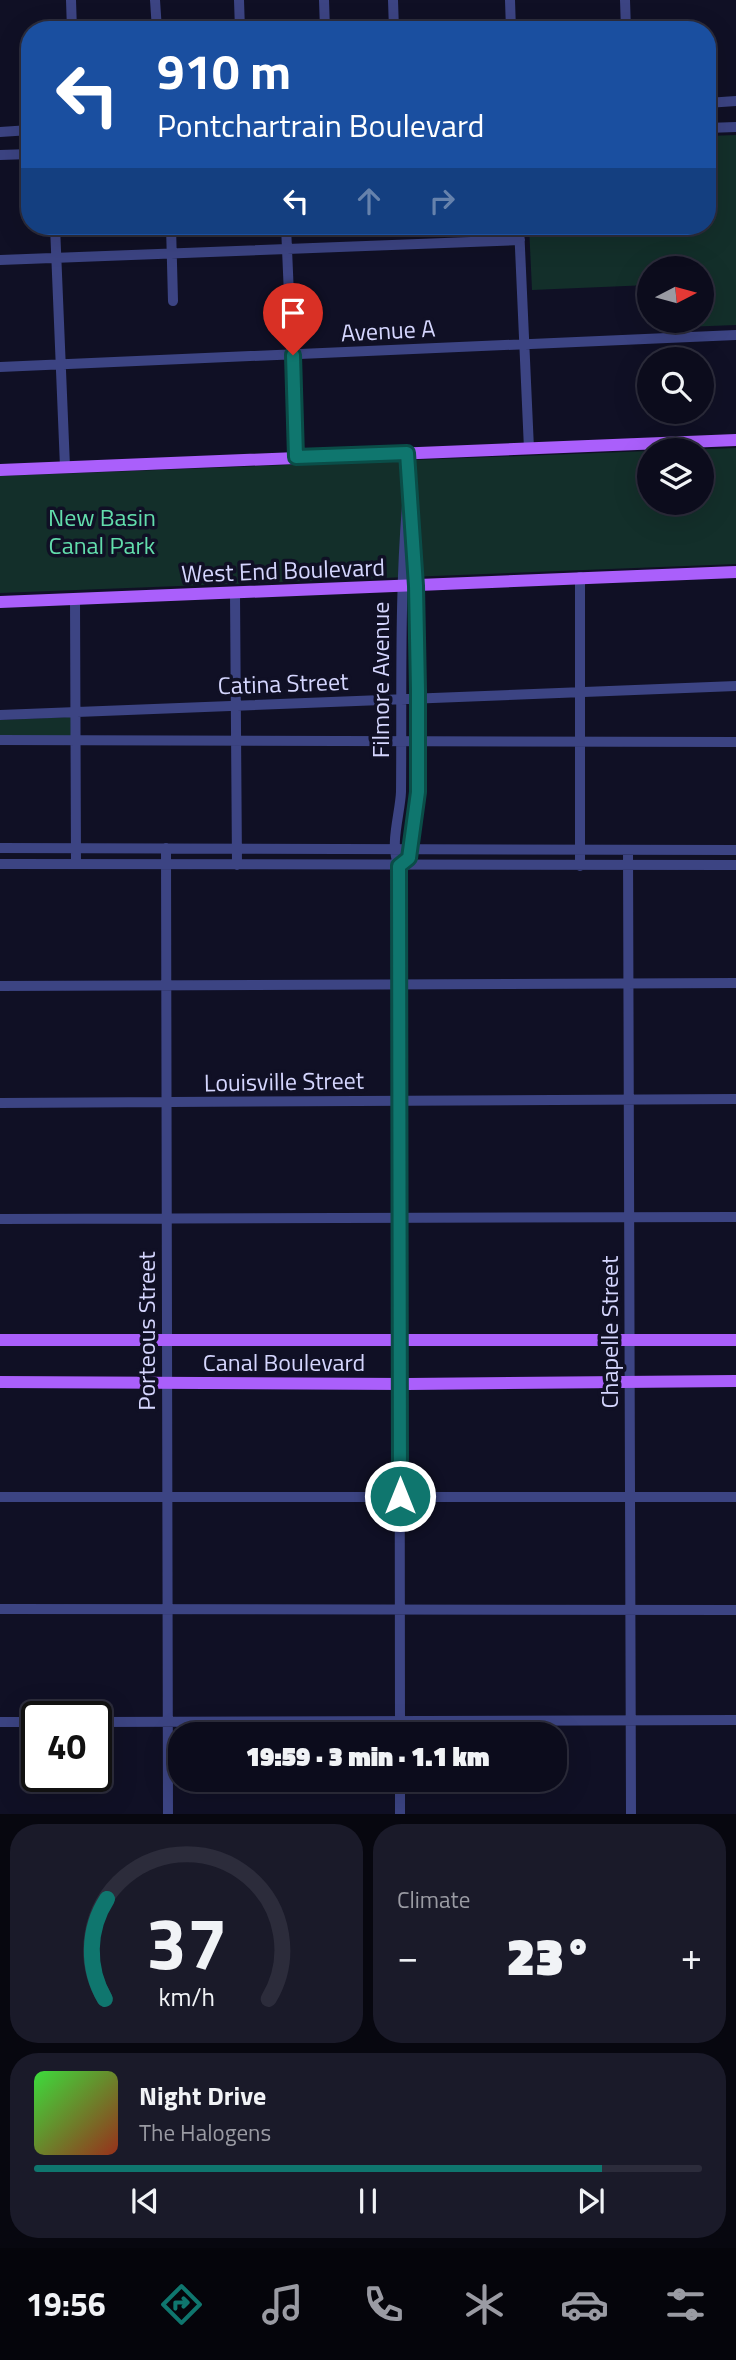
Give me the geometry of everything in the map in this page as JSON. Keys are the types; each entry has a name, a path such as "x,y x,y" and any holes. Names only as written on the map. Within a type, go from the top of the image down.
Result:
{"main road":[{"path":"0,470 736,440"},
{"name":"West End Boulevard","path":"0,602 736,572"},
{"name":"Canal Boulevard","path":"0,1340 736,1340"},
{"name":"Canal Boulevard","path":"0,1382 400,1384 736,1381"}],"street":[{"path":"71,0 72,21"},
{"path":"155,0 156,21"},
{"path":"239,0 240,21"},
{"path":"324,0 325,21"},
{"path":"393,0 394,21"},
{"path":"510,0 511,21"},
{"path":"625,0 626,21"},
{"path":"716,103 736,102"},
{"path":"716,128 736,127"},
{"path":"0,132 21,131"},
{"path":"0,155 21,154"},
{"path":"56,235 65,467"},
{"path":"171,235 173,301"},
{"path":"286,235 296,457"},
{"path":"520,235 529,449"},
{"path":"0,260 520,240"},
{"name":"Avenue A","path":"0,367 736,335"},
{"name":"Filmore Avenue","path":"399,866 409,858 418,792 416,586 407,453"},
{"name":"Filmore Avenue","path":"400,1719 399,866 395,849 401,743 400,586 408,494"},
{"path":"580,578 580,866"},
{"path":"235,594 237,865"},
{"path":"75,598 76,864"},
{"name":"Catina Street","path":"0,715 736,686"},
{"path":"0,740 736,742"},
{"path":"0,848 736,850"},
{"name":"Porteous Street","path":"166,848 168,1722"},
{"name":"Chapelle Street","path":"628,850 631,1814"},
{"path":"0,864 736,865"},
{"path":"0,986 736,983"},
{"name":"Louisville Street","path":"0,1103 736,1100"},
{"path":"0,1219 736,1217"},
{"path":"0,1497 736,1497"},
{"path":"0,1609 736,1610"},
{"path":"112,1722 736,1720"},
{"path":"0,1723 21,1722"},
{"name":"Porteous Street","path":"168,1792 168,1814"},
{"path":"400,1792 400,1814"}],"green space":[{"path":"736,135 736,325 714,326 714,256 637,256 637,286 532,290 529,235 716,235 716,136"},
{"name":"New Basin Canal Park","path":"736,448 736,564 0,593 0,476 637,451 637,515 714,515 714,449"},
{"path":"71,717 71,736 0,736 0,720"}],"route":[{"path":"293,355 296,457 407,453 416,586 418,792 409,858 399,866 400,1496"}]}
